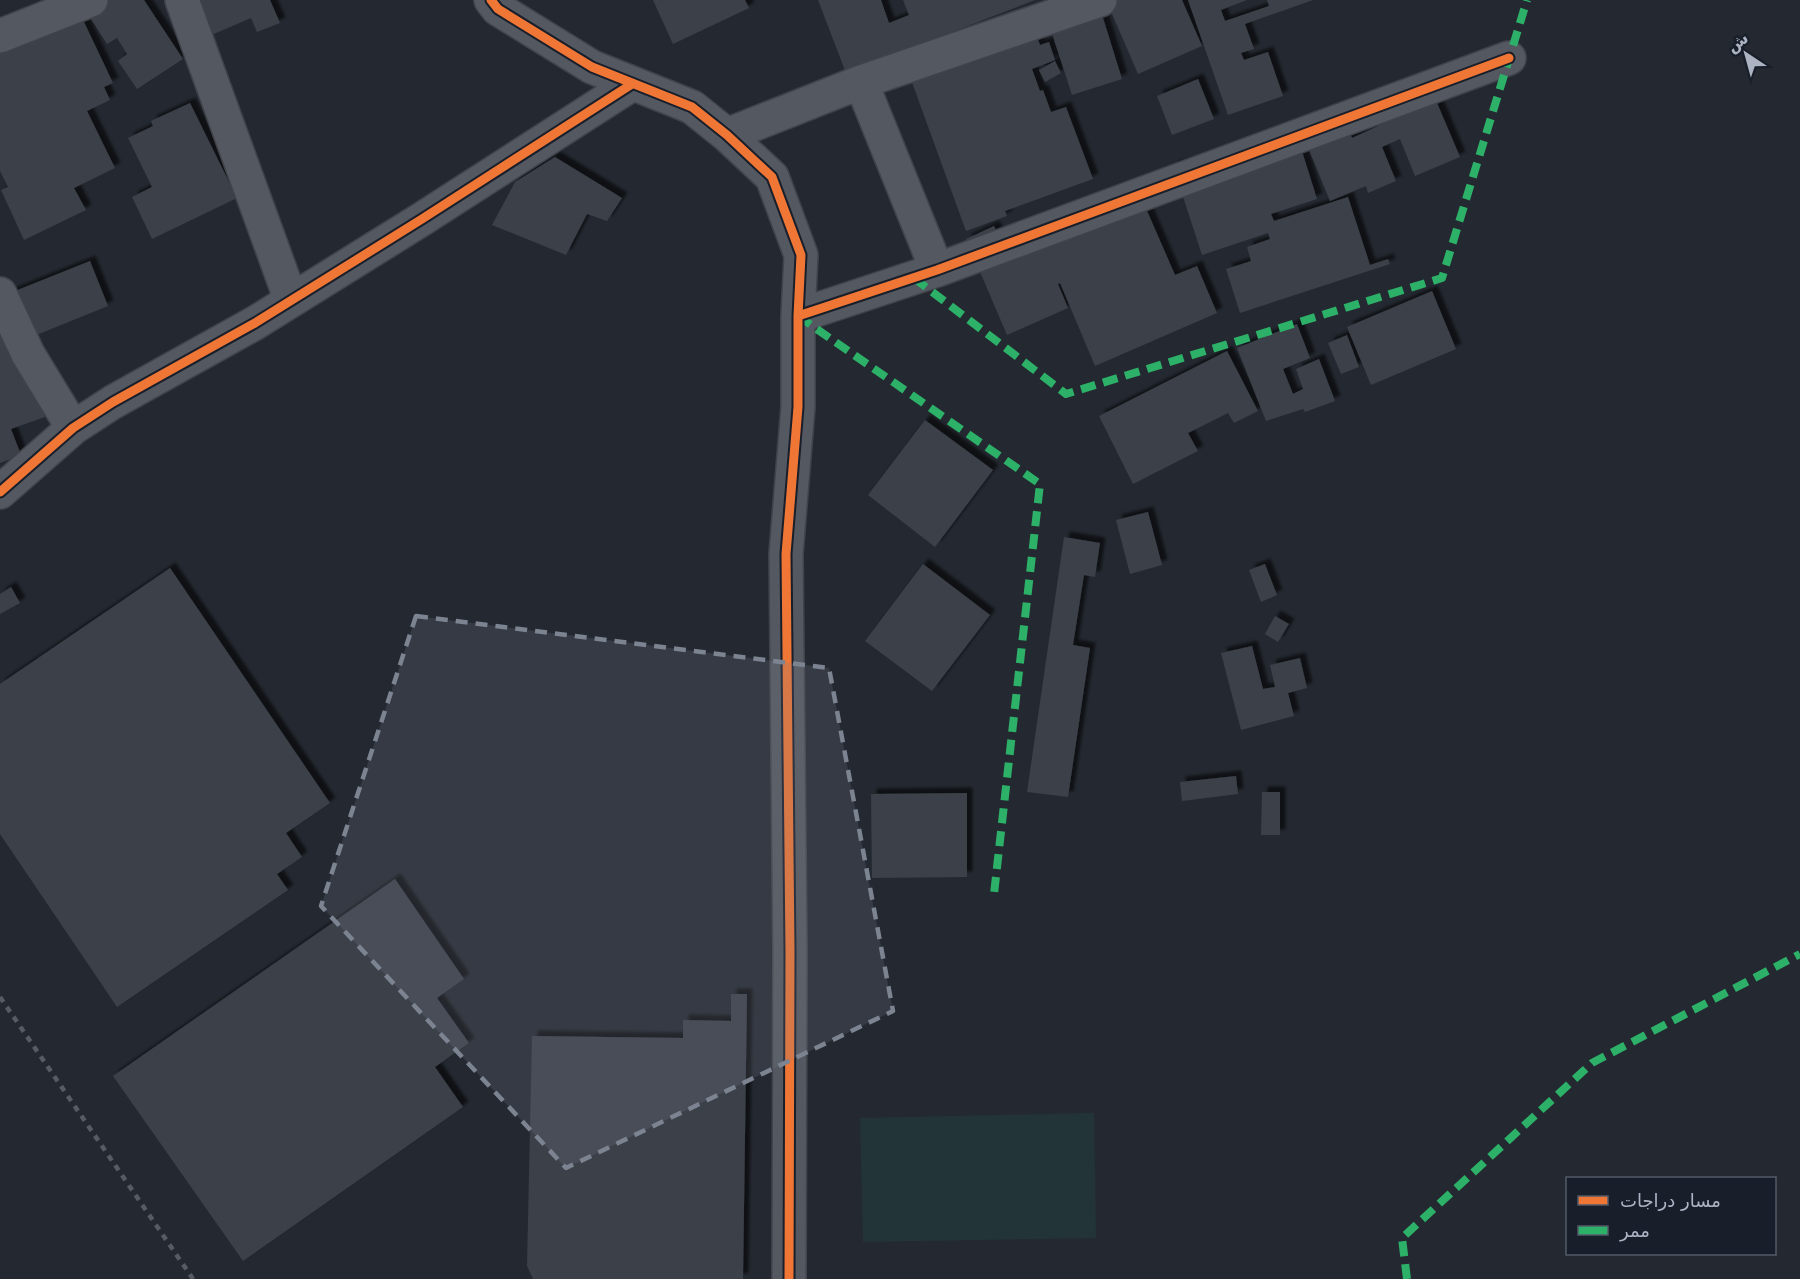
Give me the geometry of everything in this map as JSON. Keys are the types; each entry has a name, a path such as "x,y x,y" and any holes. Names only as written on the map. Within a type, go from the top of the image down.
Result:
{"street":[{"path":"0,36 91,0"},
{"path":"182,0 291,300"},
{"path":"727,135 861,82 1100,0"},
{"path":"501,2 592,67 692,107 727,135 772,177 801,255 798,407 786,554 790,952 789,1279"},
{"path":"798,316 937,270 1509,58"},
{"path":"861,82 937,270"},
{"path":"0,492 73,428 113,402 255,323 632,84"},
{"path":"0,294 28,354 73,428"}],"highlighted area":[{"path":"416,616 829,668 893,1011 566,1168 321,906"}],"shaded area":[{"path":"1094,1113 1096,1238 863,1242 860,1118"}],"building":[{"path":"90,0 144,0 183,59 137,89 118,61 127,54 117,38 107,44 82,5"},
{"path":"182,0 270,0 280,23 257,32 251,18 200,40"},
{"path":"653,0 745,0 749,8 673,44"},
{"path":"818,0 881,0 889,23 909,15 903,0 1035,0 846,73"},
{"path":"1106,0 1182,0 1202,46 1138,74"},
{"path":"1188,0 1247,0 1221,10 1225,21 1269,6 1267,0 1313,0 1245,24 1254,49 1241,53 1244,60 1268,52 1283,96 1228,115"},
{"path":"75,3 113,83 104,87 110,100 87,111 115,168 74,188 86,210 24,240 1,190 8,187 0,171 0,39"},
{"path":"1099,5 1122,79 1072,95 1048,21"},
{"path":"1030,17 1040,45 1049,42 1055,60 1032,69 1040,91 1043,90 1051,112 1066,107 1093,179 1005,211 1007,216 966,231 905,63"},
{"path":"1055,61 1061,73 1045,82 1039,70"},
{"path":"1198,79 1214,119 1172,135 1157,96"},
{"path":"1432,91 1460,157 1415,176 1400,139 1382,147 1396,181 1368,193 1366,186 1330,201 1305,140 1346,123 1352,138 1378,126 1374,116"},
{"path":"190,103 237,198 152,239 132,197 152,187 128,138 153,126 151,121"},
{"path":"1301,148 1317,199 1271,214 1274,221 1348,197 1370,265 1388,259 1390,264 1240,313 1226,269 1251,261 1247,247 1270,239 1268,233 1202,255 1173,166"},
{"path":"555,157 622,198 607,221 587,214 566,255 492,225 515,182"},
{"path":"1141,197 1175,275 1197,266 1217,313 1095,366 1060,283 1058,284 1068,308 1007,335 966,239 994,226 998,235"},
{"path":"90,261 108,306 29,338 10,293"},
{"path":"1432,291 1456,349 1371,385 1347,327"},
{"path":"3,308 45,417 11,429 21,455 0,463 0,309"},
{"path":"1297,324 1310,358 1283,369 1293,394 1303,389 1296,369 1319,359 1335,401 1305,412 1303,409 1266,421 1237,348"},
{"path":"1347,335 1359,367 1341,374 1328,343"},
{"path":"1227,351 1258,411 1234,423 1228,413 1188,433 1198,451 1133,484 1099,416"},
{"path":"925,420 993,470 935,547 868,495"},
{"path":"1148,512 1162,565 1130,574 1116,520"},
{"path":"1064,537 1100,543 1095,577 1084,575 1073,645 1090,648 1068,797 1027,792"},
{"path":"923,564 990,615 932,691 865,641"},
{"path":"1265,564 1277,595 1261,602 1249,570"},
{"path":"170,568 330,803 286,833 302,857 277,874 288,890 117,1007 0,834 0,684"},
{"path":"11,587 20,603 0,614 0,594"},
{"path":"1275,616 1289,624 1278,642 1265,634"},
{"path":"1252,646 1263,689 1275,687 1270,665 1300,658 1307,688 1288,693 1294,716 1241,730 1221,653"},
{"path":"1236,776 1238,794 1182,801 1180,782"},
{"path":"1262,792 1280,792 1280,835 1261,835"},
{"path":"967,793 967,877 872,878 871,794"},
{"path":"395,879 464,979 437,998 469,1043 435,1067 463,1107 243,1261 113,1076"},
{"path":"731,994 747,994 743,1279 533,1279 527,1266 532,1036 683,1038 683,1020 731,1021"}],"railway":[{"path":"0,997 193,1279"}],"marked path":[{"path":"914,278 1066,394 1442,278 1527,0"},
{"path":"798,316 1040,484 994,894"},
{"path":"1407,1279 1402,1238 1592,1063 1800,954"}],"cycle path":[{"path":"491,0 498,9 592,67 692,107 727,135 772,177 801,255 798,407 786,554 790,952 789,1279"},
{"path":"798,316 937,270 1509,58"},
{"path":"0,492 73,428 113,402 255,323 632,84"}]}
